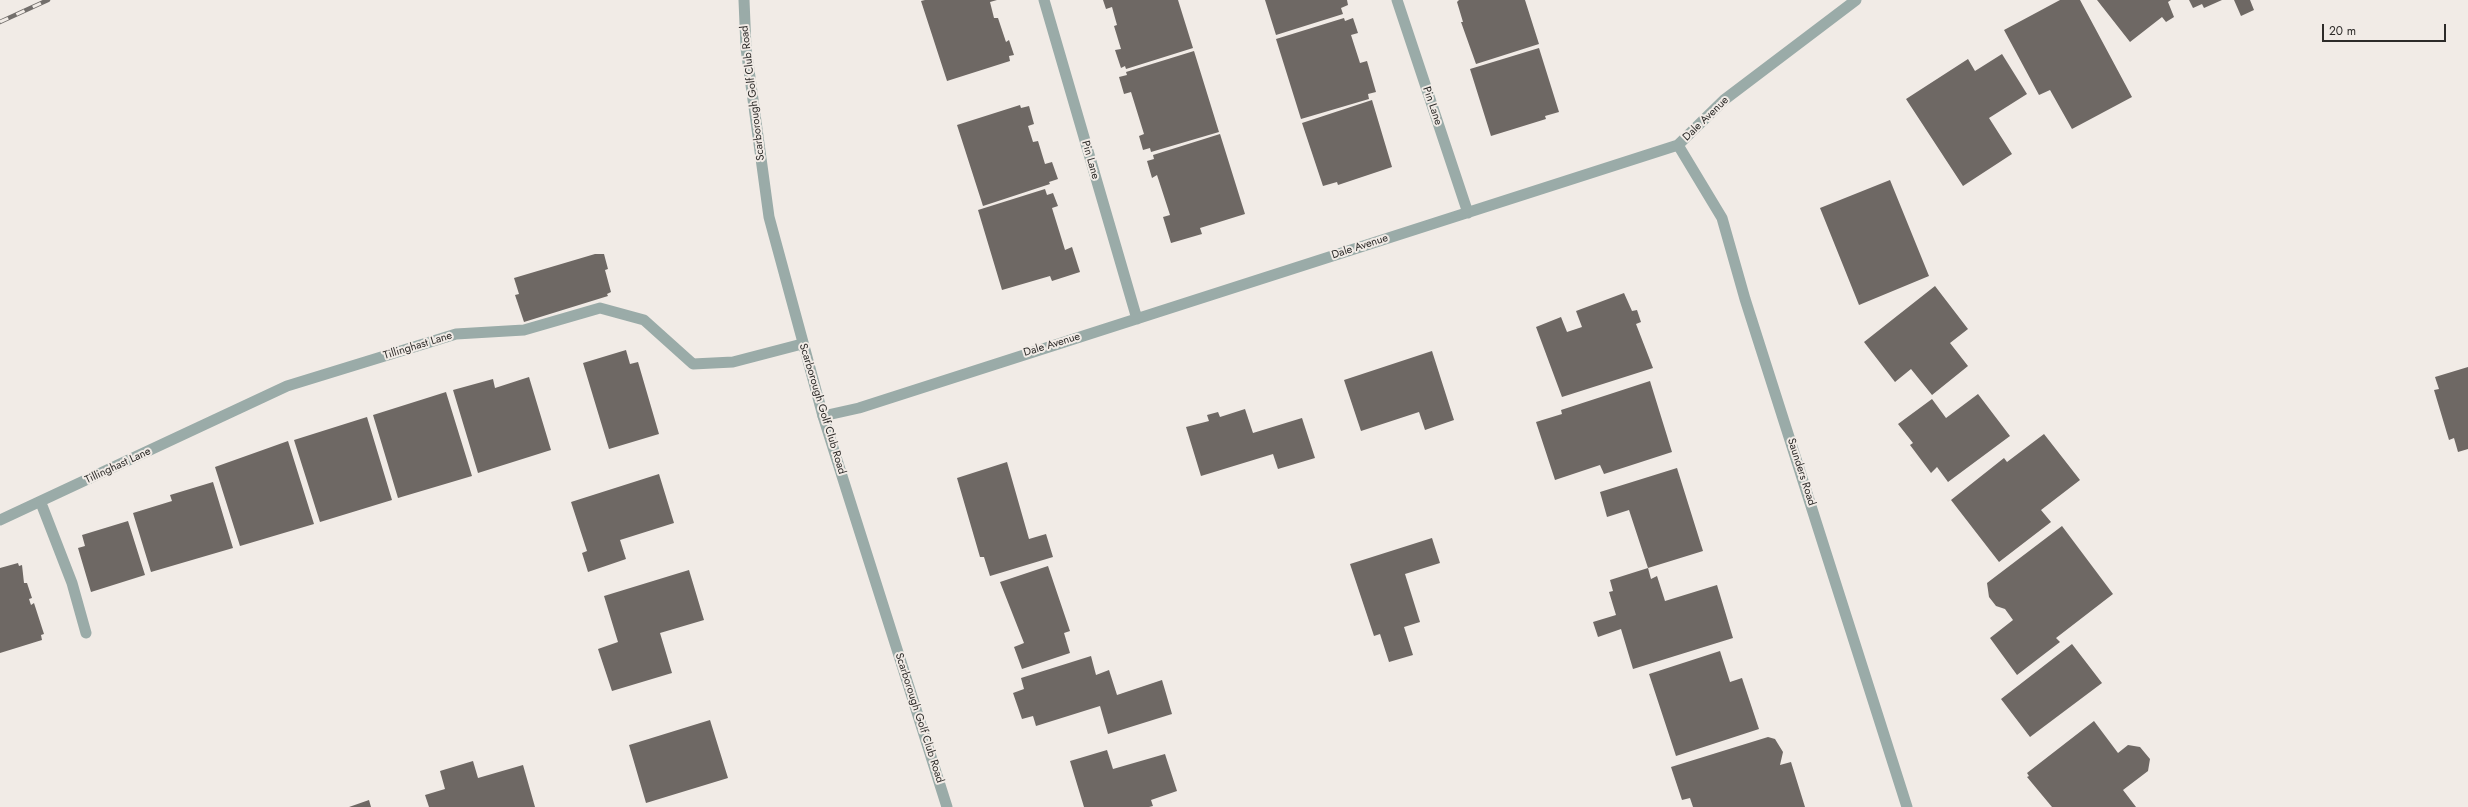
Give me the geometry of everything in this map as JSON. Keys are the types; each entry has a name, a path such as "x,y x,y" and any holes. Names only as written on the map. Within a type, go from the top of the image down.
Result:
{"street":[{"name":"Scarborough Golf Club Road","path":"744,0 746,48 770,217 802,344 823,416 947,807"},
{"name":"Pin Lane","path":"1044,0 1137,319"},
{"name":"Pin Lane","path":"1397,0 1468,212"},
{"name":"Dale Avenue","path":"823,416 859,408 1678,145 1724,100 1856,0"},
{"name":"Saunders Road","path":"1678,145 1722,218 1745,299 1907,807"},
{"name":"Tillinghast Lane","path":"0,520 41,503 287,386 456,334 524,330 600,308 644,320 693,364 733,362 802,344"},
{"path":"41,503 72,583 86,634"}],"building":[{"path":"997,0 990,2 994,18 998,18 1006,42 1009,40 1014,55 1009,56 1010,61 947,81 921,1"},
{"path":"1103,0 1178,0 1193,48 1126,69 1125,66 1121,68 1115,50 1121,49 1114,26 1117,25 1112,7 1106,9"},
{"path":"1265,0 1347,0 1348,5 1341,8 1343,14 1276,35"},
{"path":"1459,0 1525,0 1539,44 1476,64 1461,22 1463,22 1457,2"},
{"path":"2060,0 2080,0 2132,97 2072,129 2050,90 2039,95 2004,30"},
{"path":"2097,0 2171,0 2168,2 2174,17 2166,22 2162,17 2130,42"},
{"path":"2189,0 2222,0 2204,8 2202,4 2193,8"},
{"path":"2234,0 2250,0 2254,10 2241,16"},
{"path":"1344,18 1345,21 1353,18 1358,33 1351,35 1360,63 1367,61 1376,92 1368,94 1369,99 1301,119 1276,39"},
{"path":"1539,48 1559,112 1545,116 1546,119 1491,136 1470,69"},
{"path":"1194,51 1219,132 1151,152 1150,148 1143,150 1139,136 1144,134 1131,92 1124,94 1119,77 1127,75 1126,72"},
{"path":"2002,54 2027,94 1989,118 2012,154 1963,186 1906,99 1968,59 1975,71"},
{"path":"1372,100 1392,167 1338,185 1337,182 1323,186 1302,123"},
{"path":"1020,105 1021,108 1029,106 1034,124 1028,126 1033,142 1038,141 1045,164 1052,162 1058,179 1049,182 1050,184 983,206 957,125"},
{"path":"1220,134 1245,214 1200,228 1202,234 1171,243 1163,217 1170,215 1157,175 1152,178 1147,161 1154,159 1153,155"},
{"path":"1890,180 1929,276 1859,305 1820,208"},
{"path":"1045,189 1047,195 1053,193 1058,206 1052,208 1065,250 1072,247 1080,272 1052,281 1050,276 1002,290 978,210"},
{"path":"595,254 604,254 608,269 605,270 611,292 607,294 608,296 524,322 515,295 519,294 514,278"},
{"path":"1935,286 1968,329 1950,343 1968,366 1932,395 1911,369 1895,382 1864,342"},
{"path":"1624,293 1632,311 1637,310 1641,322 1636,324 1653,368 1562,397 1536,327 1561,317 1567,332 1582,327 1576,311"},
{"path":"626,350 630,364 638,362 659,434 609,449 583,363"},
{"path":"1432,351 1454,420 1425,430 1419,412 1361,431 1344,380"},
{"path":"2468,367 2468,449 2458,452 2454,438 2449,440 2434,390 2439,389 2435,377"},
{"path":"529,377 551,450 478,473 453,390 493,379 495,388"},
{"path":"1650,381 1672,452 1604,474 1600,465 1555,480 1536,422 1562,414 1561,410"},
{"path":"446,392 472,476 398,498 373,415"},
{"path":"1978,394 2010,436 1948,482 1937,467 1931,473 1910,445 1913,443 1898,424 1932,399 1946,418"},
{"path":"1245,409 1253,433 1302,418 1315,458 1278,469 1273,454 1201,476 1186,427 1209,421 1207,415 1218,412 1220,417"},
{"path":"367,417 392,500 320,522 294,440"},
{"path":"2044,434 2080,480 2041,510 2051,522 1999,562 1951,500 2004,458 2007,462"},
{"path":"288,441 314,524 240,546 215,467"},
{"path":"1007,462 1029,539 1046,534 1053,557 990,576 984,557 980,557 957,478"},
{"path":"1677,468 1703,551 1648,568 1629,510 1607,517 1600,492"},
{"path":"659,474 674,523 620,540 626,559 588,572 582,553 587,551 571,502"},
{"path":"213,482 233,548 151,572 133,513 172,501 170,495"},
{"path":"128,521 145,575 91,592 78,548 85,546 82,535"},
{"path":"2062,526 2113,594 2056,638 2060,642 2017,675 1990,638 2013,620 2005,609 1996,606 1989,597 1987,583"},
{"path":"1432,538 1440,563 1405,574 1420,622 1404,627 1413,655 1389,662 1380,634 1374,636 1350,564"},
{"path":"18,563 19,566 22,565 24,583 27,583 32,598 29,599 31,605 34,603 44,634 41,635 42,640 0,653 0,568"},
{"path":"1048,566 1070,631 1064,633 1070,653 1022,669 1014,647 1024,643 1000,582"},
{"path":"1648,568 1651,579 1657,576 1665,601 1717,585 1733,638 1633,669 1621,629 1598,637 1593,622 1616,615 1609,592 1613,591 1610,580"},
{"path":"689,570 704,620 660,633 672,673 612,691 598,649 618,642 604,596"},
{"path":"2072,644 2102,683 2030,737 2001,699"},
{"path":"1720,651 1730,682 1742,678 1759,729 1676,756 1649,674"},
{"path":"1091,656 1096,675 1109,670 1117,695 1162,680 1172,714 1108,734 1100,706 1036,726 1033,716 1022,719 1013,693 1024,689 1021,678"},
{"path":"710,720 728,778 646,803 629,745"},
{"path":"2094,721 2118,753 2128,745 2140,747 2150,759 2148,771 2123,790 2136,807 2052,807 2027,777 2029,776 2027,773"},
{"path":"1768,737 1775,739 1783,752 1780,765 1791,762 1805,807 1693,807 1690,798 1682,800 1671,767"},
{"path":"1107,750 1113,769 1165,754 1177,791 1151,800 1153,806 1149,807 1084,807 1070,761"},
{"path":"473,761 478,778 523,765 535,807 429,807 425,795 445,789 440,771"},
{"path":"369,800 371,807 349,807"}],"railway":[{"path":"0,22 48,0"}]}
